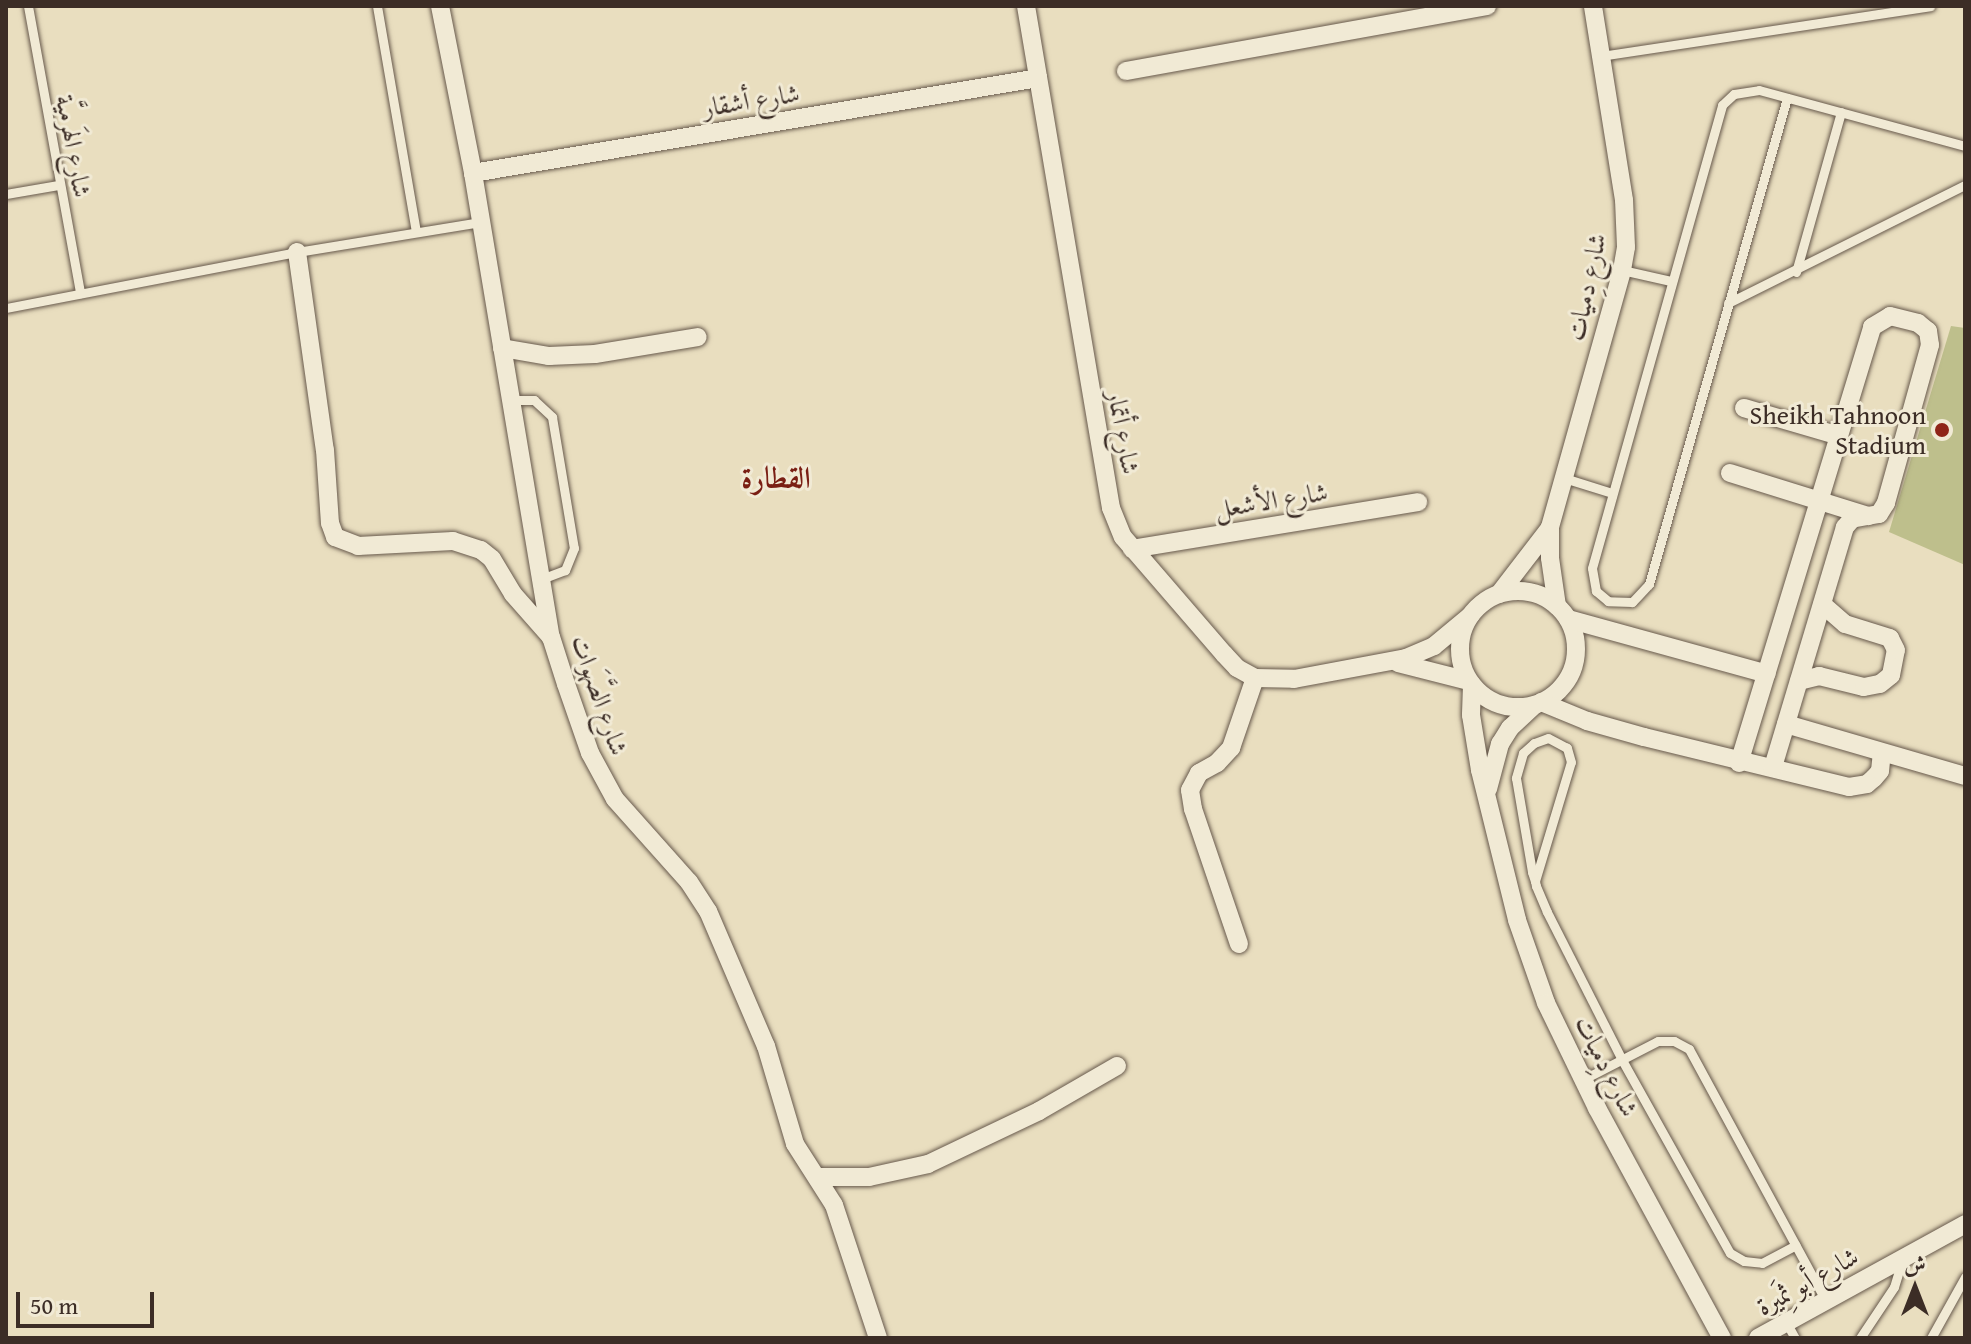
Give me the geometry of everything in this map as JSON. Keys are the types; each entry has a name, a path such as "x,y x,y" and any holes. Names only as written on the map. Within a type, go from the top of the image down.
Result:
{"street":[{"name":"شارع الصَّهَوات","path":"440,6 473,173 551,637 601,777 631,820 689,882 708,911 761,1034 795,1144 834,1205 851,1266 878,1338"},
{"name":"شارع أتمار","path":"1026,6 1111,508 1132,549 1230,661 1255,678"},
{"path":"1126,71 1487,6"},
{"name":"شارع دِميات","path":"1563,613 1550,558 1550,527 1622,270 1624,200 1593,6"},
{"name":"شارع أشقار","path":"473,173 1038,78"},
{"path":"297,252 325,450 330,523 335,537 358,546 453,541 481,550 492,559 513,594 551,637"},
{"path":"1739,763 1872,327 1890,316 1923,326 1930,345 1886,503 1879,514 1852,519 1845,527 1773,767"},
{"path":"502,348 549,356 595,354 698,337"},
{"path":"1744,408 1839,436"},
{"path":"1730,473 1870,517"},
{"name":"شارع الأشعل","path":"1132,549 1418,502"},
{"name":"شارع دِميات","path":"1499,594 1550,527"},
{"path":"1239,944 1193,809 1190,790 1199,773 1217,763 1231,748 1255,678 1294,679 1391,662 1434,646 1499,594 1519,591 1540,595 1563,613 1767,674"},
{"path":"1799,681 1819,676 1864,687 1880,684 1891,675 1896,650 1890,638 1839,621 1822,604"},
{"path":"1540,703 1561,688 1574,667 1575,634 1563,613"},
{"path":"1470,616 1459,649 1471,683"},
{"path":"1391,662 1471,683 1502,705 1540,703 1587,721 1739,763 1773,767 1858,787 1867,784 1880,771 1882,753"},
{"name":"شارع دِميات","path":"1471,683 1471,715 1487,800 1517,920 1546,1003 1722,1338"},
{"name":"شارع دِميات","path":"1487,800 1493,761 1500,744 1523,714 1540,703"},
{"path":"1786,724 1965,776"},
{"path":"818,1177 869,1177 928,1164 1039,1111 1117,1066"},
{"name":"شارع أبو ثِمَيرة","path":"1758,1338 1791,1330 1826,1301 1965,1224"}],"lane":[{"name":"شارع الهَرميَّة","path":"28,6 80,293"},
{"path":"377,6 416,232"},
{"path":"1601,56 1930,6"},
{"path":"1787,98 1649,584 1639,597 1624,604 1601,597 1591,575 1722,105 1734,94 1751,90 1787,98 1841,112 1965,146"},
{"path":"1796,272 1841,112"},
{"path":"6,194 58,185"},
{"path":"1728,303 1796,272 1965,185"},
{"path":"6,308 297,252 481,222"},
{"path":"1622,270 1671,281"},
{"path":"510,400 534,400 552,417 574,548 565,570 541,579"},
{"path":"1564,478 1612,493"},
{"path":"1535,881 1571,762 1567,748 1548,738 1528,747 1516,768 1535,881 1622,1060 1730,1253 1744,1261 1762,1263 1796,1245"},
{"path":"1584,1079 1666,1040 1682,1044 1696,1055 1826,1301"},
{"path":"1860,1338 1894,1287 1902,1259"},
{"path":"1931,1338 1965,1277"}],"green space":[{"name":"Sheikh Tahnoon Stadium","path":"1951,326 1965,328 1965,565 1889,532"}],"place":[{"name":"Sheikh Tahnoon Stadium","path":"1942,430"}],"district":[{"name":"القطارة","path":"776,477"}]}
